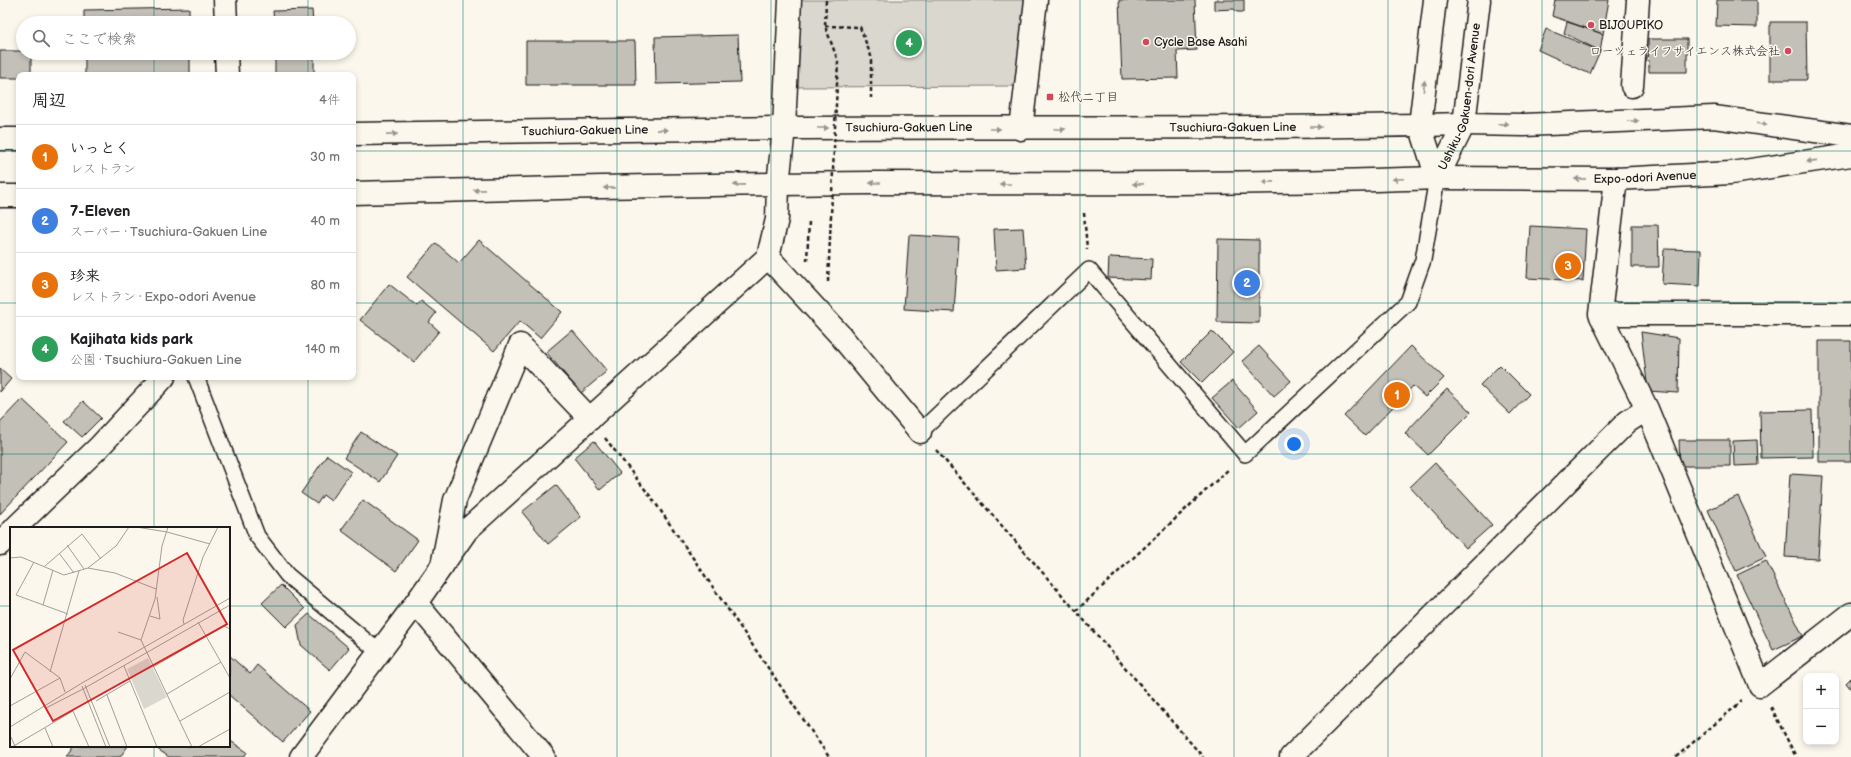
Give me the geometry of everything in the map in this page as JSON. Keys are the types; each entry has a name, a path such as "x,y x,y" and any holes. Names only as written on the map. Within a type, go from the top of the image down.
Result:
{"main road":[{"path":"225,0 226,16"},
{"path":"301,757 416,603 467,530 768,257 777,219 778,184 784,128 790,0"},
{"path":"1021,129 1036,0"},
{"name":"Ushiku-Gakuen-dori Avenue","path":"1434,0 1420,125 1437,178"},
{"name":"Ushiku-Gakuen-dori Avenue","path":"1437,178 1464,124 1479,0"},
{"path":"1632,86 1638,0"},
{"path":"226,60 227,72"},
{"path":"1464,124 1524,125 1714,118 1851,136"},
{"name":"Tsuchiura-Gakuen Line","path":"356,134 784,128 1021,129 1464,124"},
{"path":"0,139 16,139"},
{"name":"Expo-odori Avenue","path":"1437,178 1616,179 1730,173 1851,155"},
{"path":"356,193 778,184 1044,185 1351,181 1437,178"},
{"path":"1616,179 1600,314 1647,409 1760,685 1851,614"},
{"path":"0,196 16,196"},
{"path":"768,257 840,335 920,432"},
{"path":"1600,314 1851,314"},
{"path":"442,566 455,500 520,345 590,419"},
{"path":"16,527 99,447 161,380"},
{"path":"1291,757 1627,422 1647,409"},
{"path":"0,544 10,533"},
{"path":"416,603 544,757"}],"lane":[{"path":"920,432 1089,270 1245,454 1408,302 1423,260 1437,178"},
{"path":"197,380 257,536 287,575 379,652"}],"path":[{"path":"822,278 828,282 838,61 825,26 826,0"},
{"path":"825,26 860,27 871,56 871,98"},
{"path":"1084,213 1089,270"},
{"path":"807,264 808,221"},
{"path":"590,419 654,501 829,757"},
{"path":"920,432 1203,757"},
{"path":"1076,611 1245,454"},
{"path":"1676,757 1760,685 1796,757"}],"shaded area":[{"path":"799,0 1025,0 1016,86 795,87"}],"building":[{"path":"1119,0 1195,0 1197,50 1177,51 1178,78 1122,79"},
{"path":"1214,0 1244,0 1244,12 1237,12 1234,9 1214,10"},
{"name":"BIJOUPIKO","path":"1555,0 1609,0 1603,34 1552,16"},
{"path":"1717,0 1757,0 1757,27 1716,26"},
{"path":"189,8 189,16 84,16 84,10"},
{"path":"312,10 312,16 273,16 273,11"},
{"path":"1567,22 1603,34 1600,51 1564,33"},
{"name":"ローツェライフサイエンス株式会社","path":"1770,22 1806,22 1807,80 1770,80"},
{"path":"1546,29 1600,51 1590,74 1538,50"},
{"path":"738,35 740,82 656,84 655,37"},
{"path":"1648,39 1687,39 1687,72 1649,72"},
{"path":"526,41 635,41 636,85 526,85"},
{"path":"0,51 16,51 16,60 31,60 31,72 16,72 16,78 0,78"},
{"path":"85,60 190,60 190,72 85,72"},
{"path":"275,60 314,60 314,72 275,72"},
{"path":"1632,225 1658,225 1659,267 1632,267"},
{"path":"1530,226 1586,229 1583,281 1527,278"},
{"path":"1023,228 1026,268 996,270 994,229"},
{"path":"909,235 959,238 954,312 904,309"},
{"path":"1218,239 1259,240 1259,323 1217,322"},
{"path":"479,240 562,312 540,338 520,321 494,351 407,277 436,243 459,263"},
{"path":"1664,249 1701,250 1700,286 1662,284"},
{"path":"1109,257 1152,259 1151,280 1108,278"},
{"path":"389,284 417,306 421,301 436,313 429,322 439,331 414,362 360,320"},
{"path":"572,330 607,371 581,393 546,352"},
{"path":"1212,331 1233,352 1202,383 1181,362"},
{"path":"1641,332 1679,338 1678,393 1648,391"},
{"path":"1819,341 1851,341 1851,462 1819,462"},
{"path":"1259,346 1291,381 1274,396 1242,361"},
{"path":"1411,346 1444,378 1425,397 1413,386 1365,436 1344,416"},
{"path":"1500,365 1529,394 1510,414 1480,385"},
{"path":"0,369 11,379 0,392"},
{"path":"1232,381 1258,411 1239,428 1212,398"},
{"path":"1447,389 1471,412 1428,455 1405,433"},
{"path":"22,399 68,442 0,514 0,422"},
{"path":"83,401 101,418 82,437 64,421"},
{"path":"1812,410 1813,457 1761,458 1760,411"},
{"path":"361,432 397,456 380,482 344,458"},
{"path":"1679,440 1730,440 1730,466 1680,466"},
{"path":"1757,440 1758,465 1734,466 1733,441"},
{"path":"594,441 620,473 600,490 574,458"},
{"path":"327,455 351,472 331,501 323,495 317,504 301,493"},
{"path":"1435,463 1492,525 1466,548 1410,487"},
{"path":"1790,474 1823,476 1818,559 1785,557"},
{"path":"556,485 581,517 548,544 522,512"},
{"path":"1738,496 1766,557 1736,571 1708,510"},
{"path":"363,500 418,540 396,571 341,530"},
{"path":"1766,561 1803,636 1773,650 1737,575"},
{"path":"281,585 305,609 286,627 262,603"},
{"path":"309,614 349,648 330,670 301,645 297,625"},
{"path":"230,656 250,674 257,665 310,711 283,742 230,696"},
{"path":"1851,678 1851,689 1846,683"},
{"path":"230,741 247,752 244,757 169,757 154,747 230,747"},
{"path":"74,747 127,747 120,757 67,757"}],"place":[{"name":"BIJOUPIKO","path":"1591,25"},
{"name":"Cycle Base Asahi","path":"1146,42"},
{"name":"Kajihata kids park","path":"909,43"},
{"name":"ローツェライフサイエンス株式会社","path":"1788,51"},
{"name":"松代二丁目","path":"1050,97"},
{"name":"珍来","path":"1568,266"},
{"name":"7-Eleven","path":"1247,283"},
{"name":"いっとく","path":"1397,395"}]}
